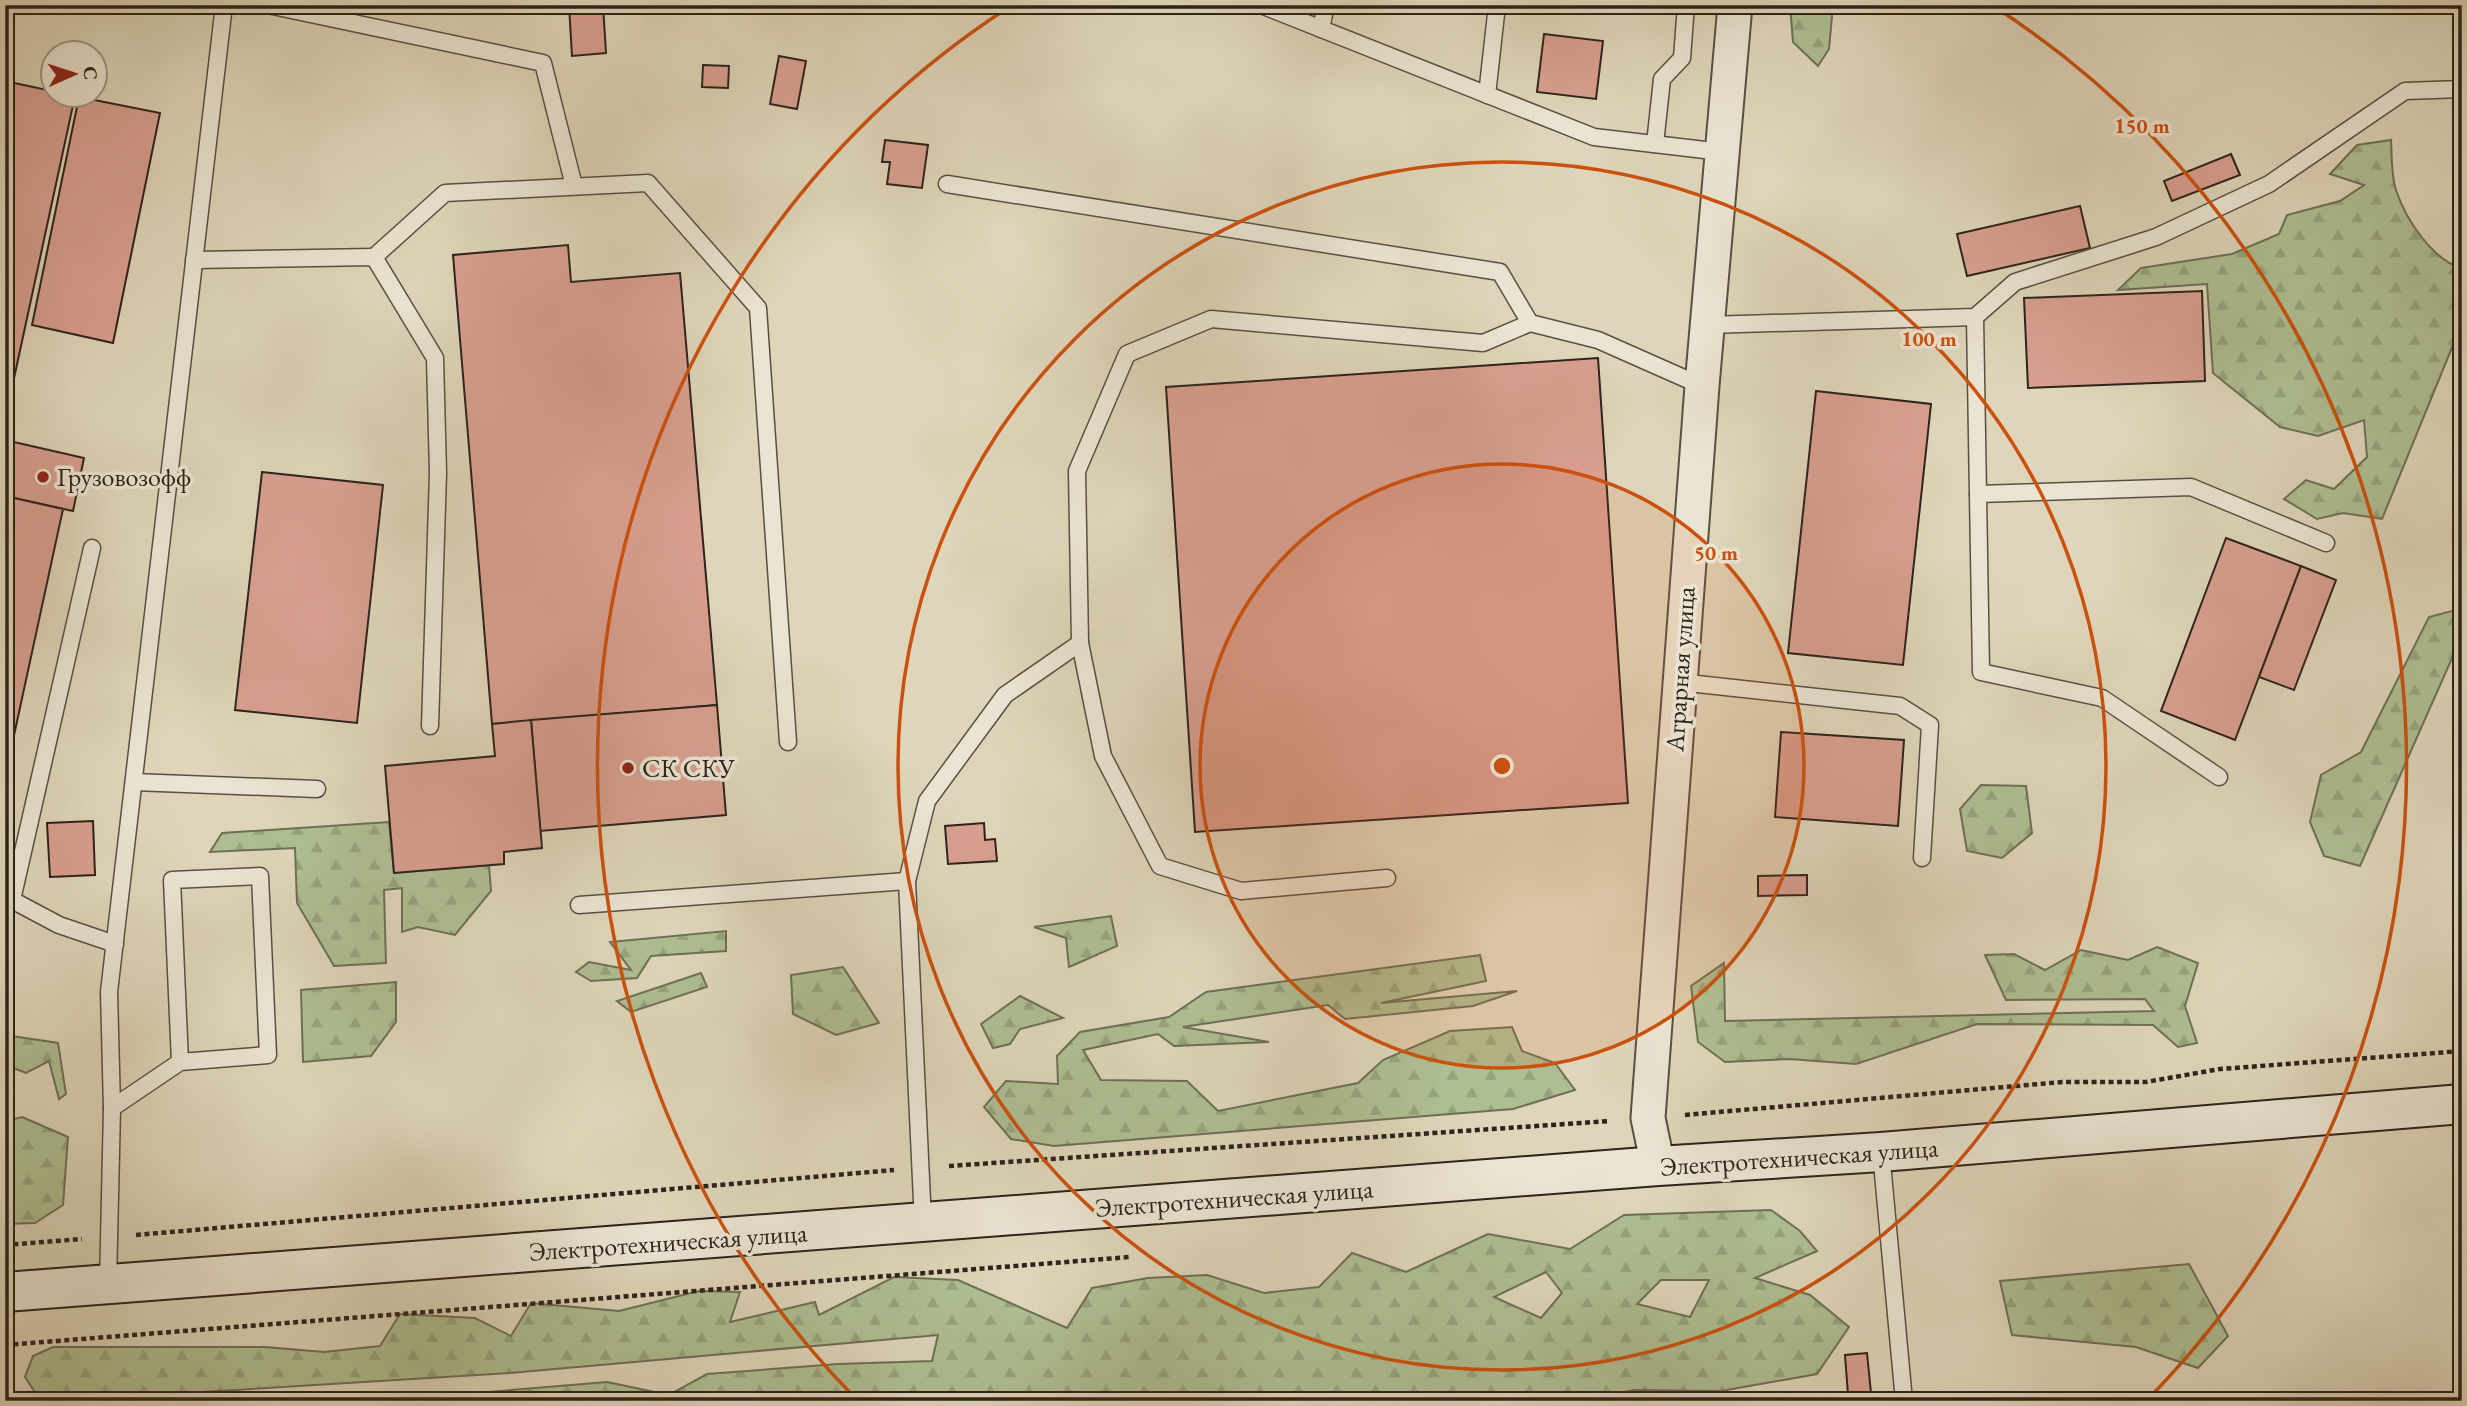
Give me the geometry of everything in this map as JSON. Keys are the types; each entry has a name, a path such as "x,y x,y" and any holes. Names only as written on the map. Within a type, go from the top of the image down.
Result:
{"main road":[{"name":"Электротехническая улица","path":"5,1292 1658,1166 1881,1152 2462,1104"}],"street":[{"name":"Аграрная улица","path":"1658,1166 1648,1118 1702,386 1735,5"}],"lane":[{"path":"108,1285 112,1108 109,992 224,5"},
{"path":"268,5 543,62 574,186"},
{"path":"1261,5 1594,137 1722,152"},
{"path":"1321,29 1326,5"},
{"path":"1487,95 1497,5"},
{"path":"1655,144 1662,79 1682,58 1686,5"},
{"path":"1707,326 1975,317 2015,282 2156,237 2269,184 2405,91 2462,89"},
{"path":"194,260 374,257 445,193 648,183 758,309 788,742"},
{"path":"947,184 1500,272 1530,323"},
{"path":"374,257 435,358 438,473 430,726"},
{"path":"1975,317 1981,672 2102,698 2219,777"},
{"path":"1387,878 1241,891 1160,866 1103,756 1080,643 1077,471 1127,354 1211,319 1483,343 1530,323 1598,340 1702,386"},
{"path":"1978,494 2191,487 2326,543"},
{"path":"92,548 9,899 59,925 115,944"},
{"path":"923,1222 906,881 927,801 1005,695 1080,643"},
{"path":"1679,682 1900,705 1930,725 1922,858"},
{"path":"134,782 317,789"},
{"path":"112,1108 180,1062 268,1055 260,876 172,880 180,1062"},
{"path":"579,905 906,881"},
{"path":"1881,1152 1904,1401"}],"path":[{"path":"5,1245 920,1168 1648,1118 2062,1082 2146,1082 2220,1069 2462,1051"},
{"path":"5,1345 1130,1257"}],"green space":[{"path":"1790,5 1833,5 1829,49 1818,66 1793,42"},
{"path":"2391,140 2394,184 2406,213 2430,247 2451,264 2462,269 2462,323 2382,519 2343,513 2317,519 2284,499 2306,480 2334,489 2367,457 2364,420 2318,436 2280,427 2213,373 2207,284 2118,290 2141,268 2232,254 2279,234 2287,215 2340,201 2364,185 2330,174 2357,145"},
{"path":"2459,609 2453,656 2360,866 2324,856 2310,822 2321,775 2361,752 2429,617"},
{"path":"1981,785 2026,786 2032,833 2002,858 1967,851 1960,809"},
{"path":"389,822 394,873 489,865 491,891 455,935 418,927 402,932 402,888 384,890 386,963 334,966 297,903 295,848 210,852 222,833"},
{"path":"1111,916 1117,946 1069,967 1066,938 1034,927"},
{"path":"726,931 726,951 651,956 637,978 591,981 576,972 589,962 631,970 610,942"},
{"path":"2157,947 2198,963 2185,1006 2197,1043 2178,1047 2153,1025 1977,1024 1856,1064 1789,1059 1725,1062 1698,1042 1691,986 1724,963 1725,1021 2154,1011 2145,999 2006,1000 1985,955 2014,954 2045,970 2081,950 2128,960"},
{"path":"1480,955 1486,981 1381,1003 1517,991 1473,1006 1345,1019 1328,1005 1183,1027 1269,1042 1174,1046 1158,1034 1083,1050 1101,1080 1187,1081 1218,1111 1358,1083 1383,1060 1450,1031 1512,1027 1522,1051 1555,1063 1575,1090 1513,1109 1054,1146 1011,1139 984,1107 1006,1081 1058,1084 1057,1056 1080,1032 1169,1017 1206,992"},
{"path":"843,967 879,1023 836,1035 793,1014 791,975"},
{"path":"701,973 707,987 631,1012 617,1001"},
{"path":"396,982 396,1022 371,1056 303,1062 301,990"},
{"path":"1020,996 1063,1018 1020,1029 1010,1044 993,1048 981,1024"},
{"path":"5,1035 58,1043 66,1094 59,1099 49,1061 26,1073 5,1065"},
{"path":"22,1117 68,1137 63,1205 35,1223 5,1224 5,1121"},
{"path":"1771,1210 1800,1231 1817,1251 1755,1278 1810,1295 1849,1327 1817,1374 1721,1391 1634,1390 1580,1401 350,1401 392,1393 464,1394 607,1382 669,1395 707,1374 838,1364 932,1361 938,1335 510,1373 120,1397 121,1401 52,1401 36,1394 25,1377 33,1356 53,1347 265,1347 324,1352 380,1346 400,1314 475,1318 511,1336 531,1303 619,1311 699,1291 740,1292 730,1322 815,1302 819,1315 894,1277 958,1280 1067,1328 1092,1288 1148,1278 1207,1275 1264,1293 1319,1287 1352,1253 1406,1272 1488,1234 1570,1249 1624,1215","holes":["1546,1272 1562,1293 1541,1318 1494,1297","1661,1280 1709,1280 1690,1317 1637,1304"]},
{"path":"2189,1264 2228,1336 2198,1368 2136,1347 2012,1335 2000,1281"}],"building":[{"path":"569,5 603,5 606,53 572,56"},
{"path":"1544,34 1603,41 1596,99 1537,92"},
{"path":"779,56 806,61 797,109 770,104"},
{"path":"703,65 729,66 728,88 702,87"},
{"path":"5,81 38,88 38,108 72,108 5,420"},
{"path":"108,103 160,113 113,343 32,325 77,108 108,108"},
{"path":"885,140 928,145 922,188 887,184 890,162 882,162"},
{"path":"2231,154 2240,175 2172,201 2164,181"},
{"path":"2080,206 2090,248 1967,276 1957,234"},
{"path":"568,245 571,282 680,273 717,705 492,724 453,255"},
{"path":"2202,291 2205,381 2028,388 2024,298"},
{"path":"1598,358 1628,803 1195,832 1166,387"},
{"path":"1816,391 1931,404 1903,665 1788,653"},
{"name":"Грузовозофф","path":"5,440 84,458 73,511 5,496"},
{"path":"262,472 383,485 357,723 235,710"},
{"path":"5,496 63,509 5,777"},
{"path":"2226,538 2301,566 2235,740 2161,711"},
{"path":"2301,566 2336,580 2294,690 2259,677"},
{"name":"СК СКУ","path":"717,705 726,815 540,831 531,720"},
{"path":"531,720 542,848 504,852 504,864 394,873 385,766 495,756 492,724"},
{"path":"1781,732 1904,740 1898,826 1775,817"},
{"path":"93,821 95,875 50,877 47,823"},
{"path":"984,823 985,840 995,839 997,861 948,864 945,826"},
{"path":"1807,875 1807,895 1758,896 1758,876"},
{"path":"1867,1353 1871,1393 1848,1395 1845,1355"}],"place":[{"name":"Грузовозофф","path":"43,477"},
{"name":"СК СКУ","path":"628,768"}]}
